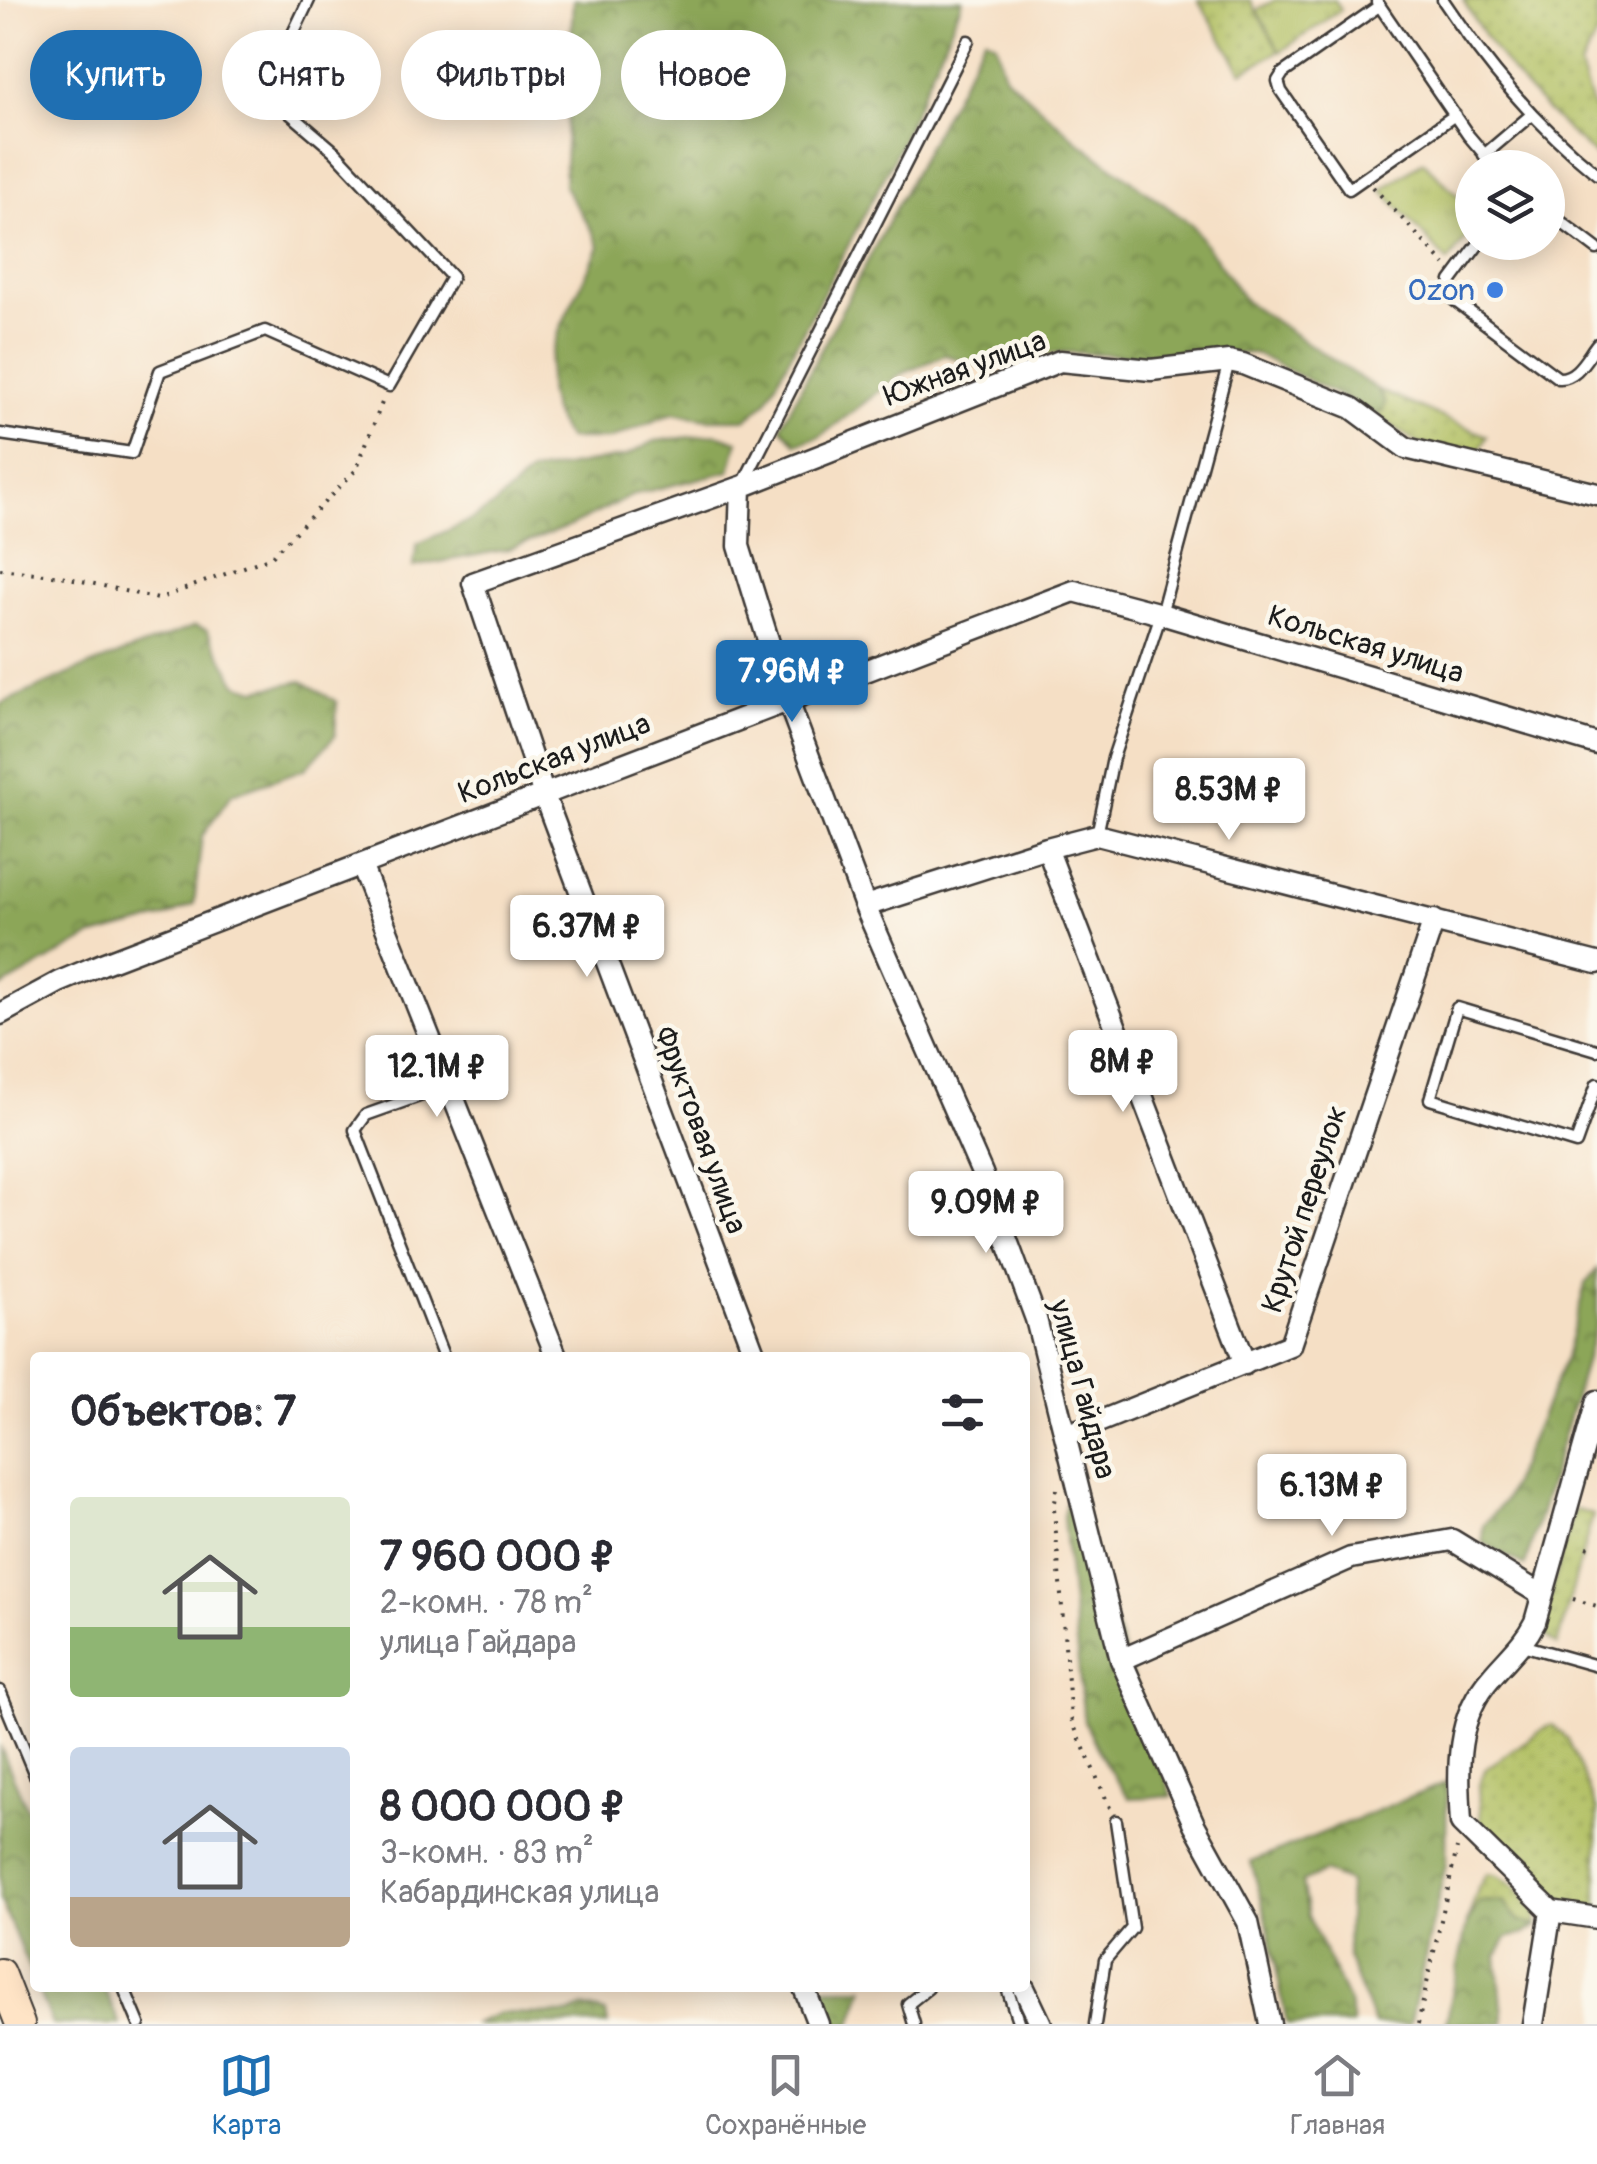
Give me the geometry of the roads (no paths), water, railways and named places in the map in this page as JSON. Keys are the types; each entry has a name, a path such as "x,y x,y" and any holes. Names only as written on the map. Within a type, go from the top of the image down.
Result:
{"main road":[{"path":"0,1973 20,2024"}],"street":[{"name":"Южная улица","path":"473,583 741,487 1060,361 1151,370 1229,361 1352,408 1406,448 1597,494"},
{"name":"улица Гайдара","path":"741,487 739,546 787,700 866,906 982,1174 1036,1319 1121,1660 1194,1824 1248,1922 1270,2024"},
{"name":"Фруктовая улица","path":"473,583 544,795 754,1352"},
{"name":"Кольская улица","path":"0,1014 102,964 1074,592 1161,614 1597,744"},
{"path":"866,906 1097,836 1597,963"},
{"path":"1048,848 1245,1364"},
{"path":"361,865 556,1352"},
{"name":"Крутой переулок","path":"1066,1435 1290,1345 1434,920"},
{"path":"1597,1402 1535,1622 1472,1705 1457,1759 1461,1823 1552,1911 1597,1918"},
{"path":"1121,1660 1351,1558 1452,1540 1542,1595"},
{"path":"1533,2024 1552,1911"},
{"path":"806,1992 818,2024"},
{"path":"1021,1992 1040,2024"}],"lane":[{"path":"0,434 132,452 160,372 266,331 390,386 452,276 334,150 265,92 309,0"},
{"path":"1443,0 1495,74 1531,115 1597,174"},
{"path":"1455,115 1349,189 1278,81 1283,73 1377,3 1480,150"},
{"path":"741,487 968,41"},
{"path":"1490,150 1531,115"},
{"path":"1565,225 1597,250"},
{"path":"1467,260 1448,289 1454,300 1558,378 1575,374 1597,344"},
{"path":"1097,836 1113,758 1161,614 1229,361"},
{"path":"1597,1050 1457,1008 1430,1099 1576,1143 1597,1084"},
{"path":"442,1352 356,1130 366,1116 450,1085"},
{"path":"1522,1644 1597,1666"},
{"path":"0,1691 30,1763"},
{"path":"1096,2024 1104,1960 1132,1928 1116,1821"},
{"path":"126,1992 140,2024"},
{"path":"914,2024 908,2004 923,1992"},
{"path":"1019,1992 1019,2024"}],"place":[{"name":"Ozon","path":"1495,290"}]}
